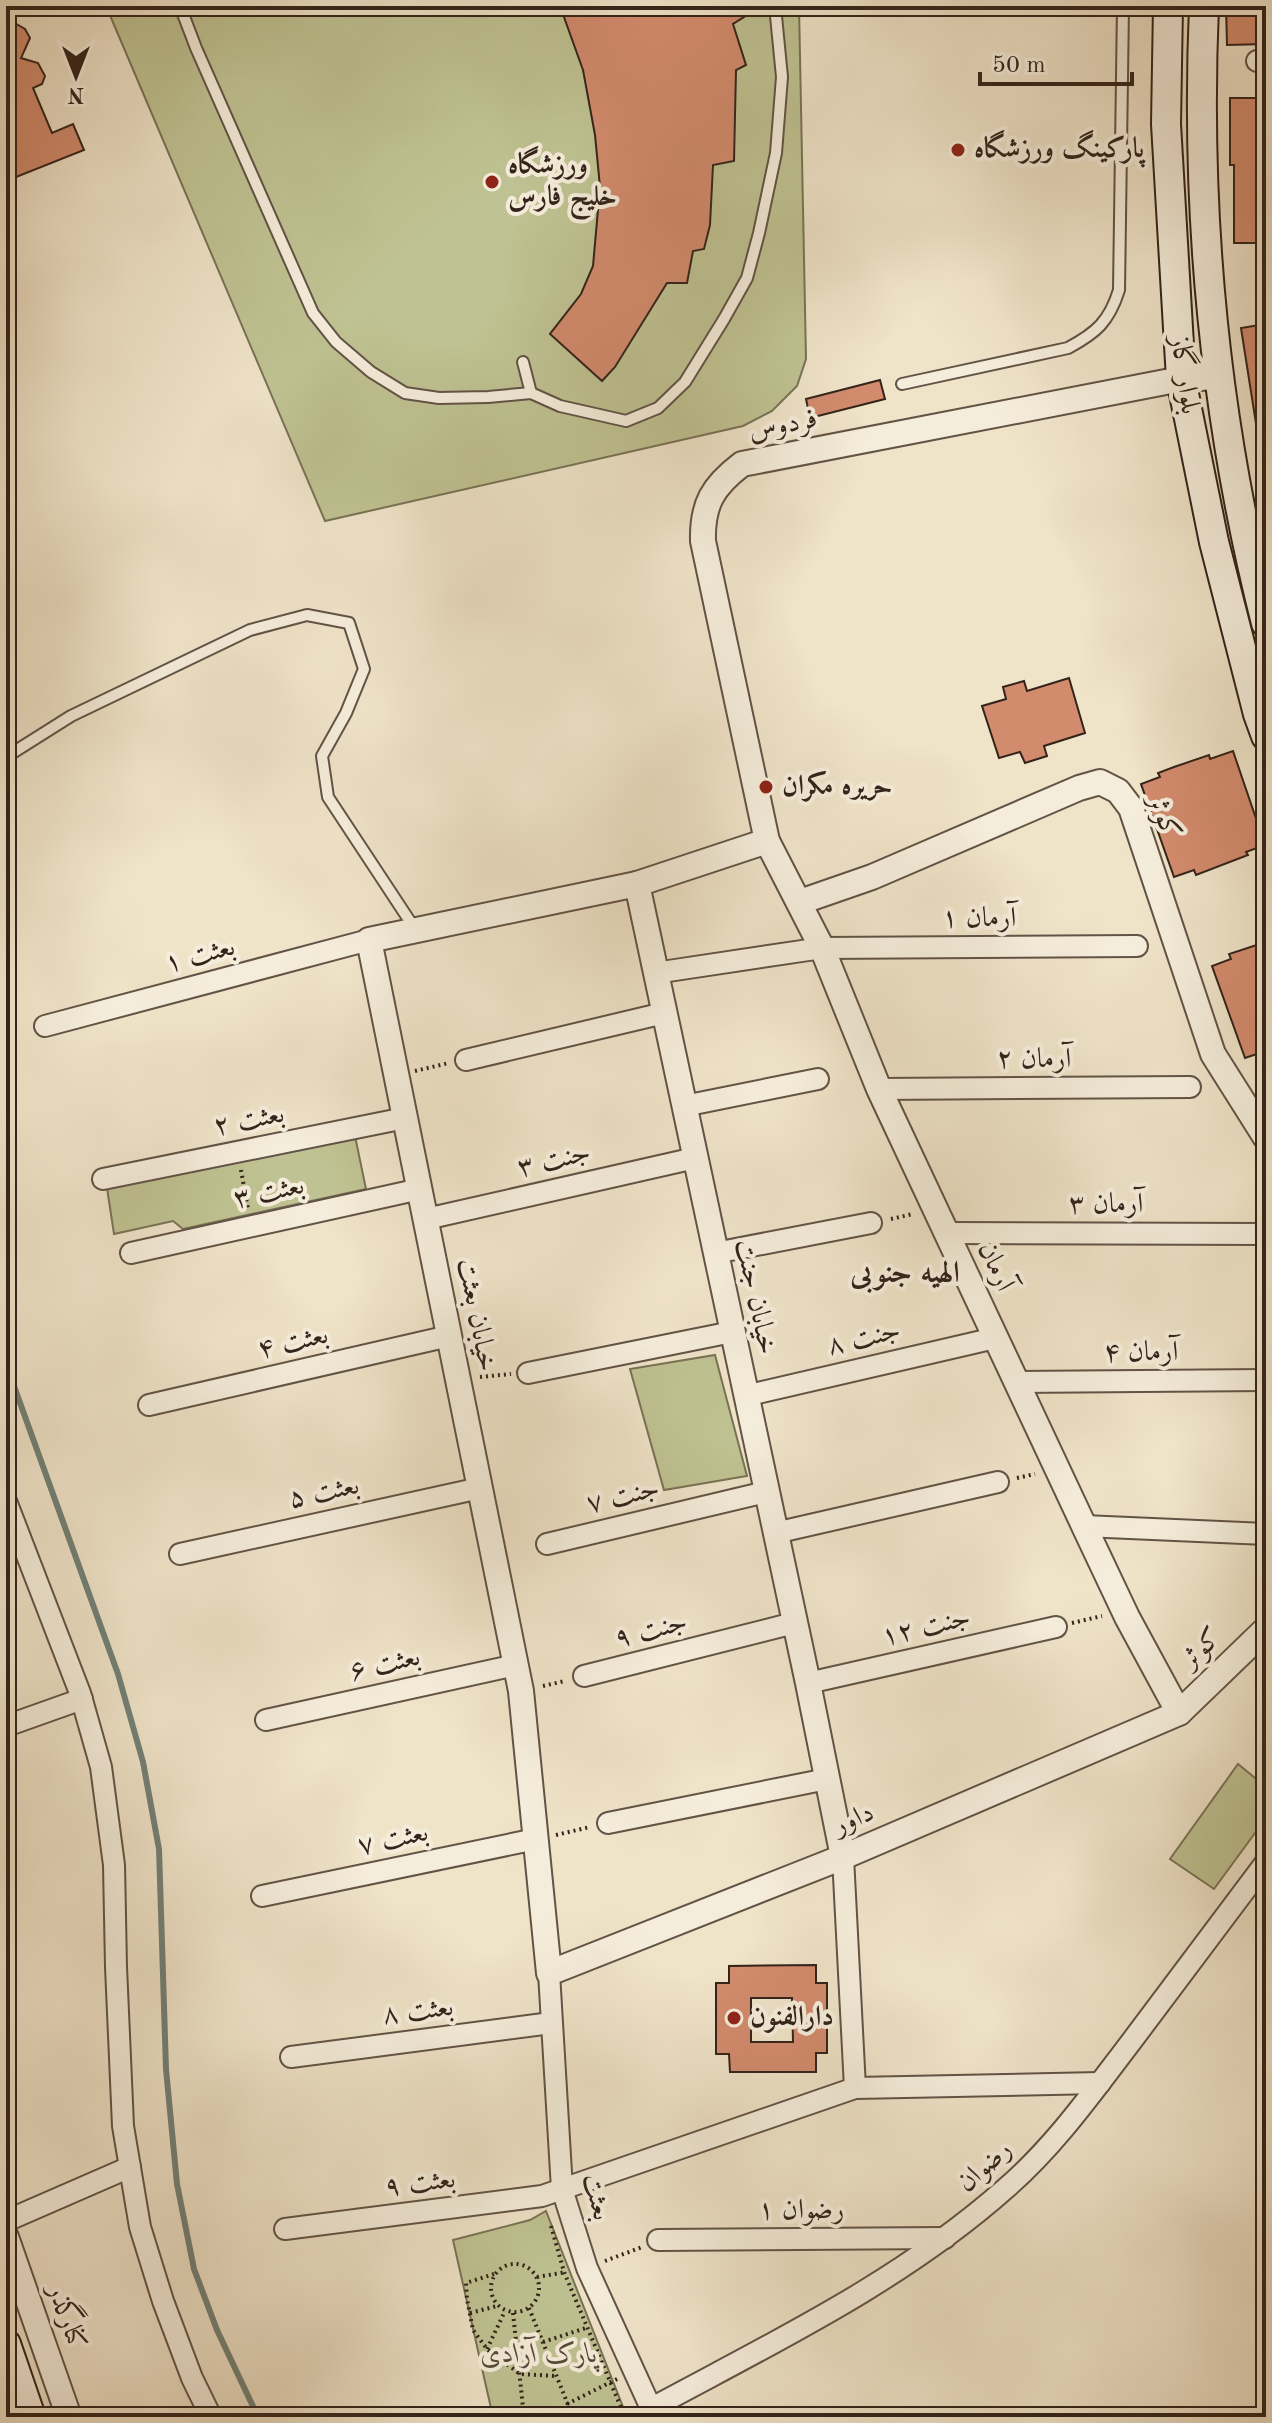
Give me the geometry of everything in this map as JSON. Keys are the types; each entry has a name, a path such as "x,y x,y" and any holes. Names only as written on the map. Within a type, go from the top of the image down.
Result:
{"main road":[{"name":"بلوار گاز","path":"1168,6 1166,124 1181,379 1214,542 1266,736"},
{"name":"بلوار گاز","path":"1204,6 1201,106 1204,205 1218,377 1238,500 1266,623"},
{"path":"6,2344 31,2417"}],"street":[{"name":"فردوس","path":"767,841 703,541 702,520 709,499 725,478 742,464 1181,379 1218,377"},
{"name":"کوثر","path":"800,902 872,877 1079,788 1100,782 1118,791 1131,808 1213,1054 1266,1138"},
{"path":"369,940 637,884 767,841"},
{"name":"آرمان","path":"767,841 822,948 879,1089 995,1338 1124,1610 1179,1713"},
{"name":"خیابان جنت","path":"637,884 843,1857"},
{"name":"بعثت ۱","path":"45,1026 369,940"},
{"name":"خیابان بعثت","path":"369,940 521,1691 549,1973"},
{"name":"آرمان ۱","path":"655,973 822,948 1137,946"},
{"path":"466,1060 664,1013"},
{"path":"684,1106 818,1079"},
{"name":"آرمان ۲","path":"879,1089 1190,1087"},
{"name":"بعثت ۲","path":"103,1179 405,1118"},
{"name":"جنت ۳","path":"426,1219 695,1158"},
{"name":"بعثت ۳","path":"131,1253 420,1189"},
{"path":"715,1253 871,1223"},
{"name":"آرمان ۳","path":"946,1233 1266,1234"},
{"path":"528,1373 732,1332"},
{"name":"بعثت ۴","path":"149,1405 449,1336"},
{"name":"جنت ۸","path":"745,1396 995,1338"},
{"name":"آرمان ۴","path":"1016,1382 1266,1380"},
{"path":"775,1533 998,1482"},
{"name":"بعثت ۵","path":"180,1554 480,1488"},
{"name":"جنت ۷","path":"547,1544 766,1492"},
{"path":"6,1501 82,1699 101,1767 114,1865 123,2126 140,2227 163,2301 192,2378 211,2417"},
{"path":"1084,1526 1266,1534"},
{"name":"جنت ۹","path":"584,1676 794,1623"},
{"name":"جنت ۱۲","path":"808,1683 1056,1627"},
{"name":"کوثر","path":"1179,1713 1266,1629"},
{"name":"بعثت ۶","path":"266,1720 516,1665"},
{"path":"6,1726 82,1699"},
{"name":"داور","path":"549,1973 843,1857 1179,1713"},
{"path":"608,1823 827,1779"},
{"name":"بعثت ۷","path":"262,1896 536,1839"},
{"path":"843,1857 855,2088"},
{"name":"رضوان","path":"653,2413 866,2292 945,2238 1006,2188 1054,2140 1100,2083 1266,1862"},
{"name":"بعثت","path":"549,1973 562,2189 587,2268 653,2413"},
{"name":"بعثت ۸","path":"291,2057 551,2023"},
{"name":"بعثت ۹","path":"285,2229 542,2196 855,2088 1100,2083"},
{"path":"6,2221 130,2167"},
{"name":"کنارگذر","path":"6,2237 69,2417"},
{"name":"رضوان ۱","path":"658,2240 945,2238"}],"lane":[{"path":"180,6 313,313 336,342 371,372 405,393 439,398 531,393 560,406 626,421 658,408 685,382 747,278 776,153 782,77 775,6"},
{"path":"902,384 1068,348 1087,338 1104,323 1113,308 1119,290 1123,6"},
{"path":"523,362 531,393"},
{"path":"6,757 71,716 250,630 307,615 349,623 364,669 346,713 322,756 328,797 415,929"}],"path":[{"path":"397,1075 466,1060"},
{"path":"237,1152 251,1226"},
{"path":"871,1223 935,1209"},
{"path":"458,1380 528,1373"},
{"path":"998,1482 1057,1469"},
{"path":"1056,1627 1124,1610"},
{"name":"جنت ۹","path":"521,1691 584,1676"},
{"path":"536,1839 608,1823"},
{"path":"542,2196 564,2272 625,2417"},
{"path":"494,2274 490,2290 497,2306 505,2311 513,2313 529,2308 539,2294 537,2277 525,2265 508,2264 494,2274 466,2283 473,2330 487,2349 520,2374 556,2376"},
{"path":"470,2313 497,2306"},
{"path":"529,2308 573,2417"},
{"path":"487,2349 505,2311"},
{"path":"513,2313 524,2417"},
{"path":"543,2342 610,2320"},
{"path":"567,2404 633,2371"}],"green space":[{"name":"ورزشگاه خلیج فارس","path":"106,6 799,6 806,359 797,386 772,411 743,426 325,521"},
{"path":"355,1136 366,1189 183,1229 173,1221 114,1234 107,1188"},
{"path":"715,1355 747,1476 664,1490 630,1369"},
{"path":"1238,1764 1266,1787 1266,1818 1214,1889 1170,1859"},
{"name":"پارک آزادی","path":"546,2211 627,2417 493,2417 453,2240 530,2220"}],"building":[{"path":"560,6 741,6 744,17 733,24 746,65 736,70 734,161 713,165 710,225 704,249 693,251 687,283 667,283 615,367 602,381 550,334 581,294 593,266 600,187 595,135 583,70"},
{"path":"1226,6 1266,6 1266,44 1227,45"},
{"path":"6,18 25,29 30,38 21,58 38,63 45,76 42,84 33,88 52,133 73,124 84,150 6,181"},
{"path":"1230,98 1266,98 1263,177 1266,177 1266,243 1234,243"},
{"path":"1266,324 1266,429 1257,430 1241,328"},
{"path":"880,380 885,399 810,418 806,399"},
{"path":"1069,678 1085,733 1044,746 1047,756 1025,763 1020,752 999,758 982,706 1006,699 1003,687 1024,681 1027,691"},
{"path":"1233,751 1265,845 1196,875 1194,870 1174,877 1141,784 1160,777 1158,773 1174,767 1209,755 1210,759"},
{"path":"1266,942 1266,1051 1245,1058 1212,966 1231,959 1229,954"},
{"path":"816,1965 816,1983 827,1983 827,2053 816,2053 816,2072 730,2072 729,2054 716,2054 716,1983 729,1983 729,1966","holes":["751,1998 792,1998 793,2042 751,2042"]}],"waterway":[{"path":"6,1364 118,1674 143,1762 159,1849 166,2069 177,2184 194,2269 217,2330 258,2417"}],"place":[{"name":"پارکینگ ورزشگاه","path":"958,150"},
{"name":"ورزشگاه خلیج فارس","path":"492,182"},
{"name":"حریره مکران","path":"766,787"},
{"name":"دارالفنون","path":"734,2018"}],"district":[{"name":"الهیه جنوبی","path":"905,1274"}]}
